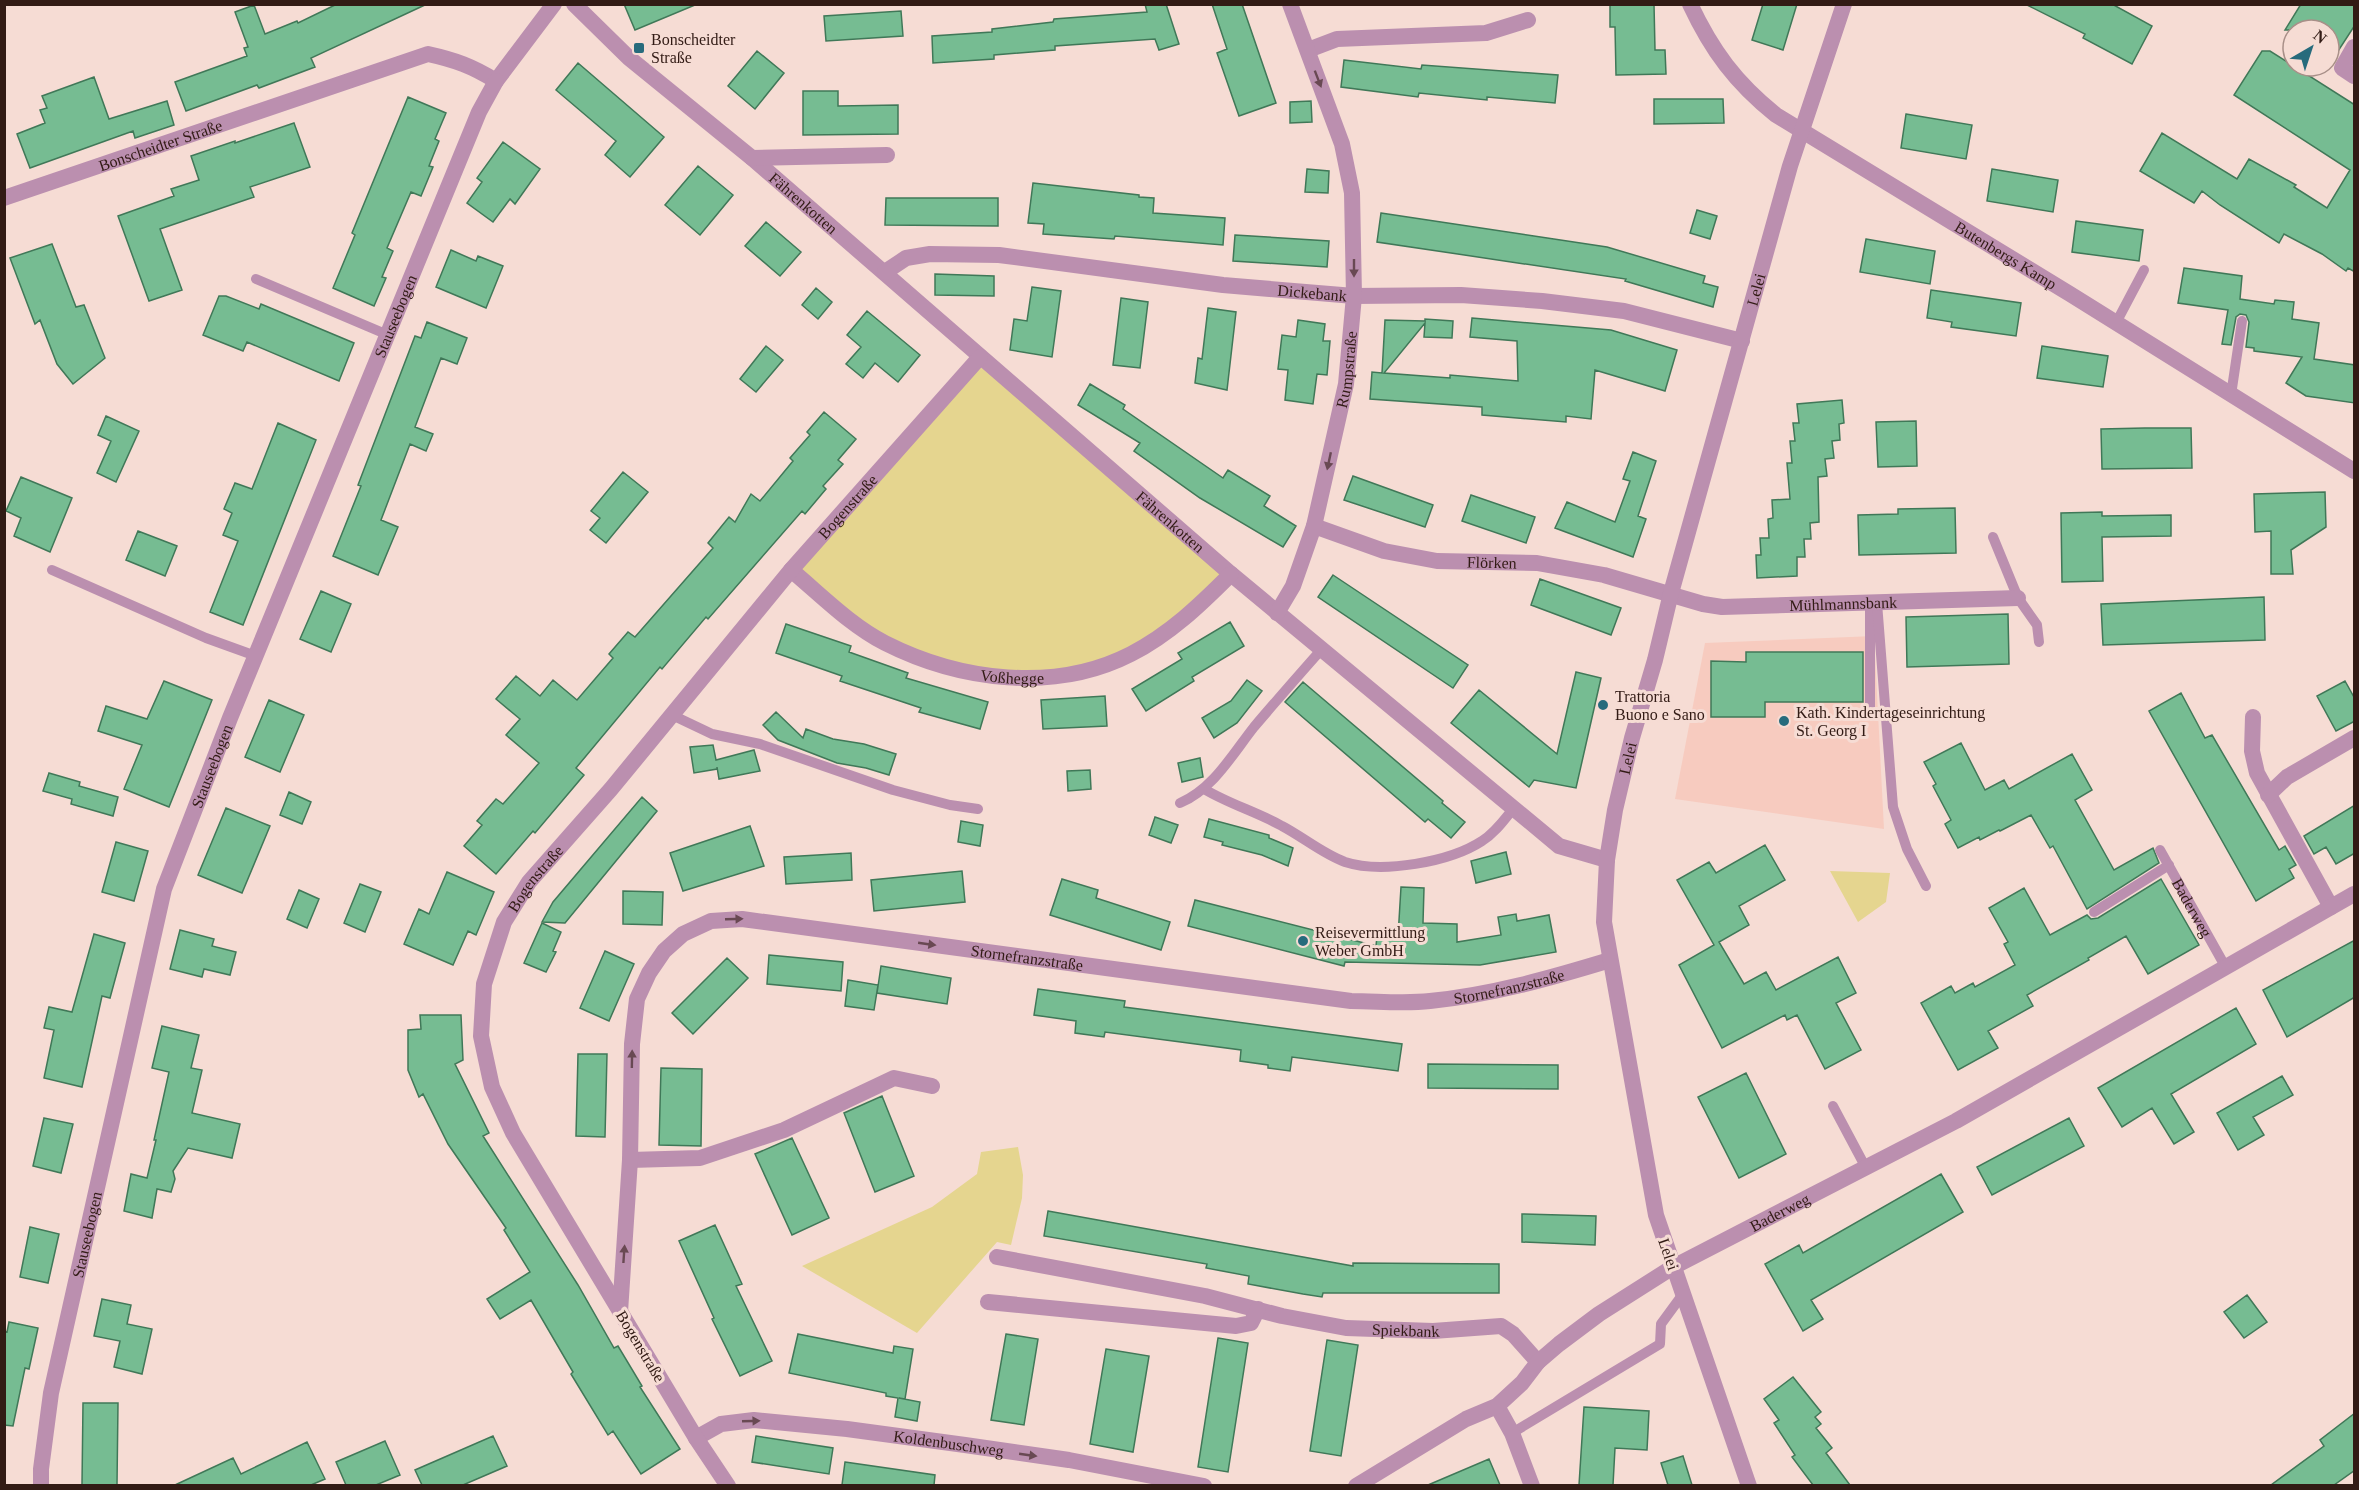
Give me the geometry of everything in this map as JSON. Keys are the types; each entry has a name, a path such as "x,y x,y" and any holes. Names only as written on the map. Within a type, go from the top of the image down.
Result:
{"street":[{"path":"496,81 554,4"},
{"name":"Fährenkotten","path":"574,4 629,58 752,158 1321,650 1559,846 1607,860"},
{"name":"Rumpstraße","path":"1277,613 1293,586 1314,526 1346,384 1354,296 1352,193 1342,144 1290,4"},
{"name":"Butenbergs Kamp","path":"1690,4 1703,32 1728,71 1751,95 1776,115 2355,471"},
{"name":"Lelei","path":"1749,1485 1656,1215 1604,922 1607,860 1615,810 1632,738 1655,660 1671,593 1790,166 1844,4"},
{"path":"1308,50 1337,39 1486,33 1528,20"},
{"path":"2355,47 2342,68 2355,76"},
{"name":"Bonscheidter Straße","path":"4,198 428,54 466,64 496,81"},
{"name":"Stauseebogen","path":"41,1485 51,1393 164,888 256,656 479,112 496,81"},
{"name":"Fährenkotten","path":"752,158 887,155"},
{"name":"Dickebank","path":"885,272 906,258 930,254 999,255 1223,285 1354,296 1461,295 1624,311 1742,341"},
{"name":"Bogenstraße","path":"728,1485 696,1438 513,1133 492,1087 481,1036 484,984 504,922 528,882 611,789 791,570 980,357"},
{"name":"Flörken","path":"1314,526 1384,551 1437,561 1537,563 1604,574 1671,593"},
{"name":"Voßhegge","path":"791,570 850,620 884,643 945,668 993,677 1017,678 1066,675 1104,666 1133,654 1191,614 1231,574"},
{"name":"Mühlmannsbank","path":"1671,593 1703,604 1737,608 2018,598"},
{"path":"2253,717 2253,751 2258,773 2331,907"},
{"path":"2268,795 2287,777 2355,738"},
{"name":"Baderweg","path":"1356,1485 1466,1419 1497,1406 1522,1383 1538,1362 1599,1314 1673,1267 1956,1121 2355,894"},
{"name":"Stornefranzstraße","path":"620,1312 630,1160 632,1044 637,999 649,973 664,951 683,934 711,921 742,919 1351,1001 1428,1001 1483,993 1535,982 1610,960"},
{"path":"630,1160 700,1158 784,1130 894,1078 932,1086"},
{"name":"Spiekbank","path":"997,1257 1205,1296 1258,1310 1357,1329 1433,1331 1501,1326 1514,1334 1538,1362"},
{"path":"988,1302 1236,1326 1251,1323 1258,1310"},
{"path":"1497,1406 1512,1433 1532,1485"},
{"name":"Koldenbuschweg","path":"696,1438 721,1424 754,1420 847,1429 1000,1450 1204,1485"}],"lane":[{"path":"2116,323 2144,270"},
{"path":"256,279 388,335"},
{"path":"2231,395 2242,321"},
{"path":"1993,537 2018,598 2037,625 2039,642"},
{"path":"52,570 206,638 256,656"},
{"path":"1870,712 1873,603"},
{"path":"1873,603 1893,807 1907,849 1926,886"},
{"path":"1180,803 1196,797 1321,650"},
{"path":"672,715 712,734 760,744 893,790 950,805 978,809"},
{"path":"1203,789 1222,800 1281,825 1328,853 1364,866 1425,862 1450,857 1484,840 1514,809"},
{"name":"Baderweg","path":"2160,850 2226,966"},
{"path":"2094,912 2169,865"},
{"path":"1833,1106 1866,1168"},
{"path":"1512,1433 1660,1344 1661,1324 1683,1294"}],"shaded area":[{"path":"980,357 1231,574 1183,620 1093,669 978,674 884,643 791,570"},
{"name":"Kath. Kindertageseinrichtung St. Georg I","path":"1874,636 1884,829 1675,799 1705,643"},
{"path":"1830,871 1890,873 1886,902 1858,922"},
{"path":"1018,1147 1023,1175 1022,1198 1011,1245 997,1242 917,1333 802,1266 932,1207 977,1174 981,1152"}],"building":[{"path":"337,4 427,4 311,58 315,67 186,111 175,82 247,56 244,48 248,47 235,12 254,5 265,34 297,21 298,23"},
{"path":"624,4 695,4 695,5 635,30"},
{"path":"1145,4 1166,4 1179,44 1159,50 1155,39 1055,46 1055,50 994,55 994,59 933,63 932,36 992,32 992,29 1053,22 1054,19 1147,12"},
{"path":"1212,4 1242,4 1276,103 1239,116 1217,53 1227,49"},
{"path":"1610,4 1654,4 1655,50 1665,50 1666,74 1616,75 1615,27 1610,27"},
{"path":"1763,4 1797,4 1783,50 1752,40"},
{"path":"2025,4 2112,4 2152,26 2132,64 2083,38 2085,34"},
{"path":"2301,4 2355,4 2355,25 2341,47 2341,18 2292,18"},
{"path":"901,11 903,36 826,41 824,16"},
{"path":"757,51 784,73 755,109 728,86"},
{"path":"2262,51 2270,51 2281,58 2281,78 2312,78 2355,105 2355,272 2348,268 2346,271 2322,254 2284,234 2279,243 2202,191 2194,203 2140,171 2162,133 2237,179 2249,159 2296,185 2294,187 2327,208 2350,170 2234,95"},
{"path":"1344,60 1421,69 1422,65 1558,75 1555,103 1487,97 1487,100 1419,93 1418,97 1341,87"},
{"path":"578,63 664,137 630,177 605,155 616,141 556,90"},
{"path":"94,77 109,119 167,101 174,125 135,138 133,131 30,168 17,134 45,123 40,110 47,108 42,96"},
{"path":"803,91 838,91 838,106 898,105 898,134 803,135"},
{"path":"408,97 446,113 435,139 439,141 429,166 433,167 421,196 411,192 387,248 393,251 382,277 386,278 374,306 333,288 355,235 352,233"},
{"path":"1654,99 1723,99 1724,123 1654,124"},
{"path":"1311,101 1312,122 1290,123 1290,102"},
{"path":"1906,114 1972,125 1966,159 1901,148"},
{"path":"294,123 310,167 250,187 254,197 160,229 182,290 149,301 118,216 174,196 171,189 199,180 191,156"},
{"path":"503,142 540,169 515,204 510,199 493,222 467,203 482,182 477,178"},
{"path":"698,166 733,195 700,235 665,205"},
{"path":"1307,169 1329,171 1328,193 1305,192"},
{"path":"1992,169 2058,180 2053,212 1987,201"},
{"path":"1033,183 1154,198 1153,213 1225,218 1223,245 1115,236 1114,239 1043,234 1044,224 1028,223"},
{"path":"886,198 998,198 998,226 885,225"},
{"path":"1697,210 1717,216 1710,239 1690,233"},
{"path":"1381,213 1607,247 1705,276 1703,283 1718,287 1713,307 1625,281 1626,279 1377,242"},
{"path":"2076,221 2143,230 2139,261 2072,252"},
{"path":"766,222 801,252 780,276 745,246"},
{"path":"1235,235 1329,241 1327,267 1233,261"},
{"path":"1866,239 1935,251 1930,284 1860,272"},
{"path":"52,244 76,307 84,305 105,358 73,384 57,364 40,320 35,324 10,258"},
{"path":"451,250 476,261 478,256 503,266 486,308 436,287"},
{"path":"2184,268 2242,276 2240,299 2274,304 2275,300 2294,302 2292,319 2319,323 2314,359 2355,365 2355,403 2306,396 2286,383 2302,357 2254,351 2254,348 2246,347 2249,322 2246,315 2240,314 2236,317 2231,345 2222,344 2228,310 2178,303"},
{"path":"935,274 994,276 994,296 935,295"},
{"path":"1032,287 1061,291 1052,357 1010,350 1014,319 1027,321"},
{"path":"816,288 832,302 818,319 802,305"},
{"path":"1931,290 2021,303 2016,336 1951,327 1952,322 1927,318"},
{"path":"219,296 226,296 259,309 261,304 354,343 339,381 247,342 243,351 203,335"},
{"path":"1121,298 1148,302 1140,368 1113,365"},
{"path":"1208,308 1236,312 1227,390 1195,383 1198,358 1202,359"},
{"path":"867,311 920,355 898,382 875,363 863,378 846,364 861,347 847,335"},
{"path":"1472,318 1611,330 1677,350 1665,391 1595,370 1591,419 1566,416 1566,422 1482,415 1482,407 1370,399 1372,372 1382,373 1385,320 1453,321 1452,338 1424,337 1425,323 1384,373 1450,378 1450,375 1518,381 1517,341 1470,337"},
{"path":"1298,320 1325,324 1323,341 1330,341 1327,375 1317,374 1313,404 1285,400 1288,370 1278,369 1282,335 1296,337"},
{"path":"427,322 467,338 457,364 441,358 415,427 433,434 426,451 410,444 381,520 398,527 378,575 333,556 415,336 421,338"},
{"path":"766,346 783,360 756,392 740,379"},
{"path":"2042,346 2108,356 2103,387 2037,378"},
{"path":"1090,384 1125,405 1123,409 1223,478 1228,470 1270,496 1264,506 1296,526 1283,547 1200,498 1134,451 1140,443 1078,405"},
{"path":"1842,400 1844,423 1839,424 1840,440 1832,441 1834,458 1825,459 1827,476 1818,477 1819,522 1810,523 1811,539 1804,539 1805,557 1797,557 1797,576 1757,578 1756,555 1761,555 1760,538 1769,538 1768,519 1773,518 1772,500 1790,499 1787,463 1792,463 1790,441 1795,441 1793,423 1799,423 1797,404"},
{"path":"824,412 856,439 838,460 843,464 823,486 826,489 805,514 802,511 662,669 660,667 576,768 584,775 535,833 533,831 496,874 464,846 482,825 477,821 496,799 503,804 539,763 506,735 520,719 496,699 516,676 540,696 553,680 577,700 613,658 609,654 628,632 635,637 713,548 708,543 729,517 735,522 751,494 760,501 793,461 790,458 810,435 807,432"},
{"path":"106,416 139,431 116,482 97,473 111,441 98,435"},
{"path":"1916,421 1917,466 1878,467 1876,422"},
{"path":"278,423 316,440 243,625 210,612 238,541 223,535 232,513 224,509 235,483 252,489"},
{"path":"2191,428 2192,468 2102,469 2101,429"},
{"path":"1633,452 1656,461 1638,516 1646,519 1633,557 1555,528 1567,502 1615,522 1630,481 1623,479"},
{"path":"623,472 648,492 606,543 590,530 600,518 591,511"},
{"path":"1353,476 1433,505 1425,527 1344,500"},
{"path":"21,477 72,498 50,552 14,536 21,518 6,511"},
{"path":"2325,492 2326,527 2291,550 2293,574 2271,574 2271,531 2255,532 2254,494"},
{"path":"1471,495 1535,517 1526,543 1462,521"},
{"path":"1955,508 1956,553 1859,555 1858,515 1898,514 1898,509"},
{"path":"2102,512 2102,516 2171,515 2171,536 2102,537 2103,581 2062,582 2061,513"},
{"path":"138,531 177,546 165,576 126,560"},
{"path":"1333,575 1468,665 1453,688 1318,597"},
{"path":"1540,579 1621,608 1611,635 1531,605"},
{"path":"321,591 351,604 331,652 300,639"},
{"path":"2264,597 2265,640 2103,645 2101,604"},
{"path":"2008,614 2009,664 1907,667 1906,617"},
{"path":"1230,622 1244,646 1192,677 1194,681 1146,711 1132,689 1182,659 1178,653"},
{"path":"786,624 851,646 849,652 908,673 906,678 988,702 980,729 919,712 921,708 840,681 842,676 776,653"},
{"path":"1746,652 1863,652 1863,702 1765,702 1765,717 1711,717 1711,661 1746,662"},
{"path":"1576,672 1601,678 1576,788 1534,780 1529,787 1451,723 1479,690 1557,754"},
{"path":"1247,680 1262,691 1237,723 1214,738 1202,718 1231,701"},
{"path":"164,681 212,700 169,807 124,789 142,745 98,731 106,706 147,719"},
{"path":"2345,681 2355,699 2355,721 2336,731 2317,696"},
{"path":"1303,682 1465,822 1451,838 1428,819 1425,822 1285,702"},
{"path":"2181,693 2205,738 2212,735 2279,850 2285,846 2296,865 2289,869 2294,878 2256,901 2149,711"},
{"path":"1105,696 1107,726 1043,729 1041,700"},
{"path":"269,700 304,715 280,772 245,757"},
{"path":"776,712 803,738 806,729 833,739 864,744 896,754 889,775 837,763 778,740 763,725"},
{"path":"1961,743 1985,790 2004,780 2009,789 2072,754 2092,790 2075,800 2114,870 2153,848 2159,863 2087,909 2053,846 2050,848 2031,815 2000,831 1980,840 1979,837 1958,848 1945,824 1951,820 1933,786 1936,784 1924,762"},
{"path":"713,745 716,760 754,750 760,771 719,779 717,767 717,769 694,773 690,747"},
{"path":"1200,758 1203,777 1182,782 1178,763"},
{"path":"1090,770 1091,789 1068,791 1067,771"},
{"path":"49,773 80,782 79,786 118,797 113,816 71,804 72,799 43,791"},
{"path":"289,792 311,802 302,824 280,815"},
{"path":"642,797 657,811 565,923 542,922 553,902"},
{"path":"2355,805 2355,853 2336,864 2326,847 2314,854 2304,836"},
{"path":"226,808 270,826 242,893 198,875"},
{"path":"1155,817 1178,825 1171,843 1149,835"},
{"path":"1209,819 1269,835 1269,838 1293,848 1288,866 1262,855 1222,845 1223,842 1204,837"},
{"path":"961,821 983,825 980,846 958,842"},
{"path":"750,826 764,866 683,891 670,853"},
{"path":"116,842 148,851 134,901 102,892"},
{"path":"1765,845 1785,880 1739,906 1749,925 1719,942 1744,984 1766,972 1776,990 1838,957 1856,993 1836,1003 1861,1050 1825,1069 1797,1015 1787,1020 1785,1015 1722,1048 1679,965 1714,945 1677,880 1709,862 1716,873"},
{"path":"1506,852 1511,874 1476,883 1471,861"},
{"path":"851,853 852,880 786,884 784,857"},
{"path":"962,871 965,902 874,911 871,880"},
{"path":"447,872 494,892 476,935 468,931 453,965 404,944 419,909 429,914"},
{"path":"1062,879 1098,890 1096,898 1170,922 1161,950 1050,915"},
{"path":"2161,879 2199,945 2148,974 2126,936 2027,995 2033,1006 1988,1031 1998,1048 1958,1070 1921,1003 1951,986 1955,993 1973,983 1975,987 2015,965 2004,944 2008,942 1989,908 2024,888 2050,935 2087,915 2091,919 2098,918"},
{"path":"360,884 381,892 365,932 344,923"},
{"path":"1401,887 1424,888 1423,923 1457,924 1457,942 1501,935 1498,917 1516,914 1517,921 1549,915 1556,952 1480,965 1345,962 1344,966 1188,926 1195,900 1376,946 1377,936 1398,937"},
{"path":"299,890 319,899 307,928 287,919"},
{"path":"623,891 663,892 662,925 623,924"},
{"path":"542,923 561,932 553,951 556,952 546,972 524,963"},
{"path":"180,930 214,939 212,946 236,952 230,975 204,969 202,977 170,969"},
{"path":"94,934 125,943 110,998 102,996 82,1087 44,1078 54,1030 44,1028 49,1007 72,1012"},
{"path":"2355,940 2355,997 2287,1037 2263,990"},
{"path":"605,951 634,964 609,1021 580,1008"},
{"path":"769,955 843,962 841,991 767,984"},
{"path":"727,958 748,978 693,1034 672,1013"},
{"path":"881,966 951,978 947,1004 877,993"},
{"path":"848,980 878,985 874,1010 845,1006"},
{"path":"1038,989 1125,1001 1124,1007 1402,1044 1398,1071 1292,1057 1290,1071 1240,1061 1241,1050 1105,1032 1104,1037 1075,1033 1076,1021 1034,1015"},
{"path":"2236,1008 2256,1044 2171,1094 2194,1132 2174,1144 2152,1108 2122,1127 2098,1088"},
{"path":"420,1015 461,1015 463,1060 455,1064 489,1133 483,1136 578,1285 614,1348 618,1346 642,1386 640,1387 680,1449 641,1474 613,1431 608,1435 571,1374 573,1372 531,1300 500,1319 487,1299 530,1272 504,1230 506,1228 448,1144 423,1094 419,1097 408,1070 408,1030 421,1029"},
{"path":"162,1026 199,1035 191,1068 202,1070 192,1113 240,1124 232,1158 188,1148 173,1171 175,1179 171,1192 157,1189 152,1218 124,1211 131,1174 147,1178 156,1140 154,1140 169,1072 152,1068"},
{"path":"578,1054 607,1054 605,1137 576,1136"},
{"path":"1428,1064 1558,1065 1558,1089 1428,1088"},
{"path":"661,1068 702,1069 701,1146 659,1145"},
{"path":"1746,1073 1786,1154 1739,1178 1698,1097"},
{"path":"2282,1076 2293,1095 2253,1117 2264,1135 2238,1150 2217,1113"},
{"path":"882,1096 914,1176 875,1192 844,1113"},
{"path":"44,1118 73,1124 61,1173 33,1166"},
{"path":"2069,1118 2084,1146 1992,1195 1977,1167"},
{"path":"792,1138 829,1218 792,1235 755,1154"},
{"path":"1941,1174 1963,1212 1811,1300 1823,1319 1803,1331 1765,1264 1799,1245 1803,1253"},
{"path":"1048,1211 1353,1266 1353,1263 1499,1264 1499,1293 1323,1293 1322,1297 1248,1284 1249,1276 1206,1268 1207,1264 1044,1236"},
{"path":"1522,1214 1596,1216 1595,1245 1522,1242"},
{"path":"715,1225 742,1284 736,1286 772,1361 740,1376 712,1319 714,1318 679,1241"},
{"path":"30,1227 59,1234 48,1283 20,1277"},
{"path":"2247,1295 2267,1322 2244,1338 2224,1312"},
{"path":"102,1299 131,1305 127,1324 152,1329 142,1374 114,1367 120,1341 94,1336"},
{"path":"9,1322 38,1328 29,1369 25,1368 13,1426 4,1425 4,1331 7,1332"},
{"path":"798,1334 893,1353 894,1346 913,1349 905,1399 899,1398 920,1402 917,1421 895,1417 898,1398 886,1396 886,1393 789,1373"},
{"path":"1006,1334 1038,1339 1024,1425 991,1420"},
{"path":"1218,1338 1248,1343 1228,1472 1198,1467"},
{"path":"1327,1340 1358,1345 1341,1456 1310,1451"},
{"path":"1106,1349 1149,1356 1133,1452 1090,1444"},
{"path":"1793,1377 1821,1412 1815,1417 1821,1424 1816,1428 1832,1448 1826,1453 1850,1485 1813,1485 1792,1457 1795,1455 1774,1423 1779,1420 1764,1399"},
{"path":"83,1403 118,1403 117,1485 82,1485"},
{"path":"1584,1407 1649,1411 1647,1450 1615,1448 1613,1485 1579,1485"},
{"path":"2355,1413 2355,1470 2334,1485 2271,1485 2324,1446 2320,1440"},
{"path":"493,1436 507,1466 463,1485 422,1485 415,1470"},
{"path":"756,1436 833,1448 829,1474 752,1462"},
{"path":"385,1441 400,1475 376,1485 346,1485 336,1462"},
{"path":"307,1442 325,1479 311,1485 175,1485 233,1458 241,1474"},
{"path":"1683,1456 1692,1485 1668,1485 1661,1463"},
{"path":"1489,1459 1500,1485 1428,1485"},
{"path":"845,1462 935,1475 934,1485 842,1485"}],"place":[{"name":"Bonscheidter Straße","path":"639,48"},
{"name":"Trattoria Buono e Sano","path":"1603,705"},
{"name":"Kath. Kindertageseinrichtung St. Georg I","path":"1784,721"},
{"name":"Reisevermittlung Weber GmbH","path":"1303,941"}]}
